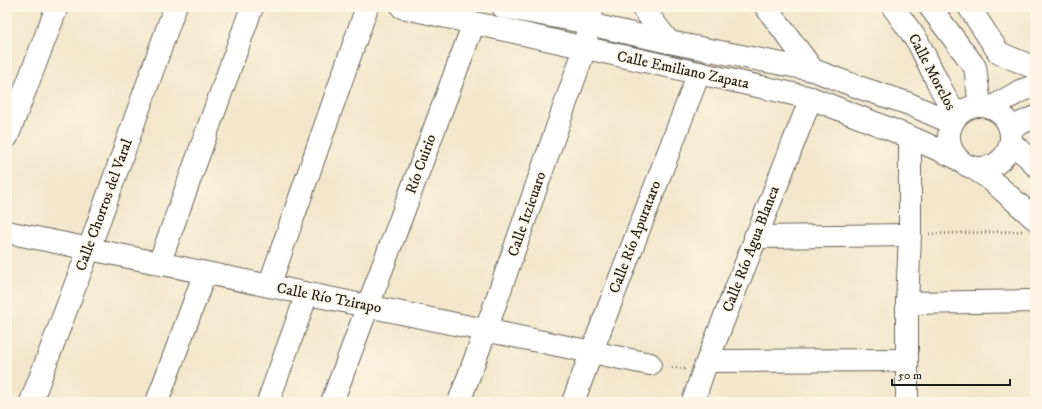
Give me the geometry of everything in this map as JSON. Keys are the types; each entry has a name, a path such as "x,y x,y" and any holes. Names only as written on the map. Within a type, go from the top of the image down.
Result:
{"street":[{"path":"7,137 57,7"},
{"name":"Calle Chorros del Varal","path":"31,402 175,7"},
{"path":"160,264 252,7"},
{"path":"269,286 367,7"},
{"name":"Calle Emiliano Zapata","path":"402,7 811,98 910,137 964,162"},
{"path":"642,7 669,42"},
{"path":"766,7 813,70"},
{"name":"Calle Morelos","path":"893,7 918,42 954,120"},
{"name":"Calle Morelos","path":"930,7 975,67 985,107"},
{"path":"969,7 999,53 1035,68"},
{"name":"Calle Emiliano Zapata","path":"508,8 579,21 590,16 669,42 813,70 954,120"},
{"name":"Calle Itzicuaro","path":"459,402 486,330 585,48 590,16"},
{"name":"Río Cuirio","path":"332,402 474,23"},
{"path":"975,67 999,53"},
{"name":"Calle Río Apurataro","path":"573,402 699,73"},
{"path":"1031,225 990,179 964,162 950,149 948,140 949,131 954,120 967,109 985,107 1035,86"},
{"name":"Calle Río Agua Blanca","path":"693,402 705,366 755,237 811,98"},
{"path":"985,107 1003,116 1010,135 1035,165"},
{"path":"964,162 985,168 997,164 1006,155 1010,135 1035,117"},
{"path":"907,402 906,360 910,235 910,137"},
{"name":"Calle Río Tzirapo","path":"7,232 650,364"},
{"path":"755,237 910,235"},
{"path":"156,402 205,273"},
{"path":"268,402 307,294"},
{"path":"907,303 1035,301"},
{"path":"705,366 906,360"}],"path":[{"path":"910,235 1031,225"},
{"path":"650,364 705,366"}]}
